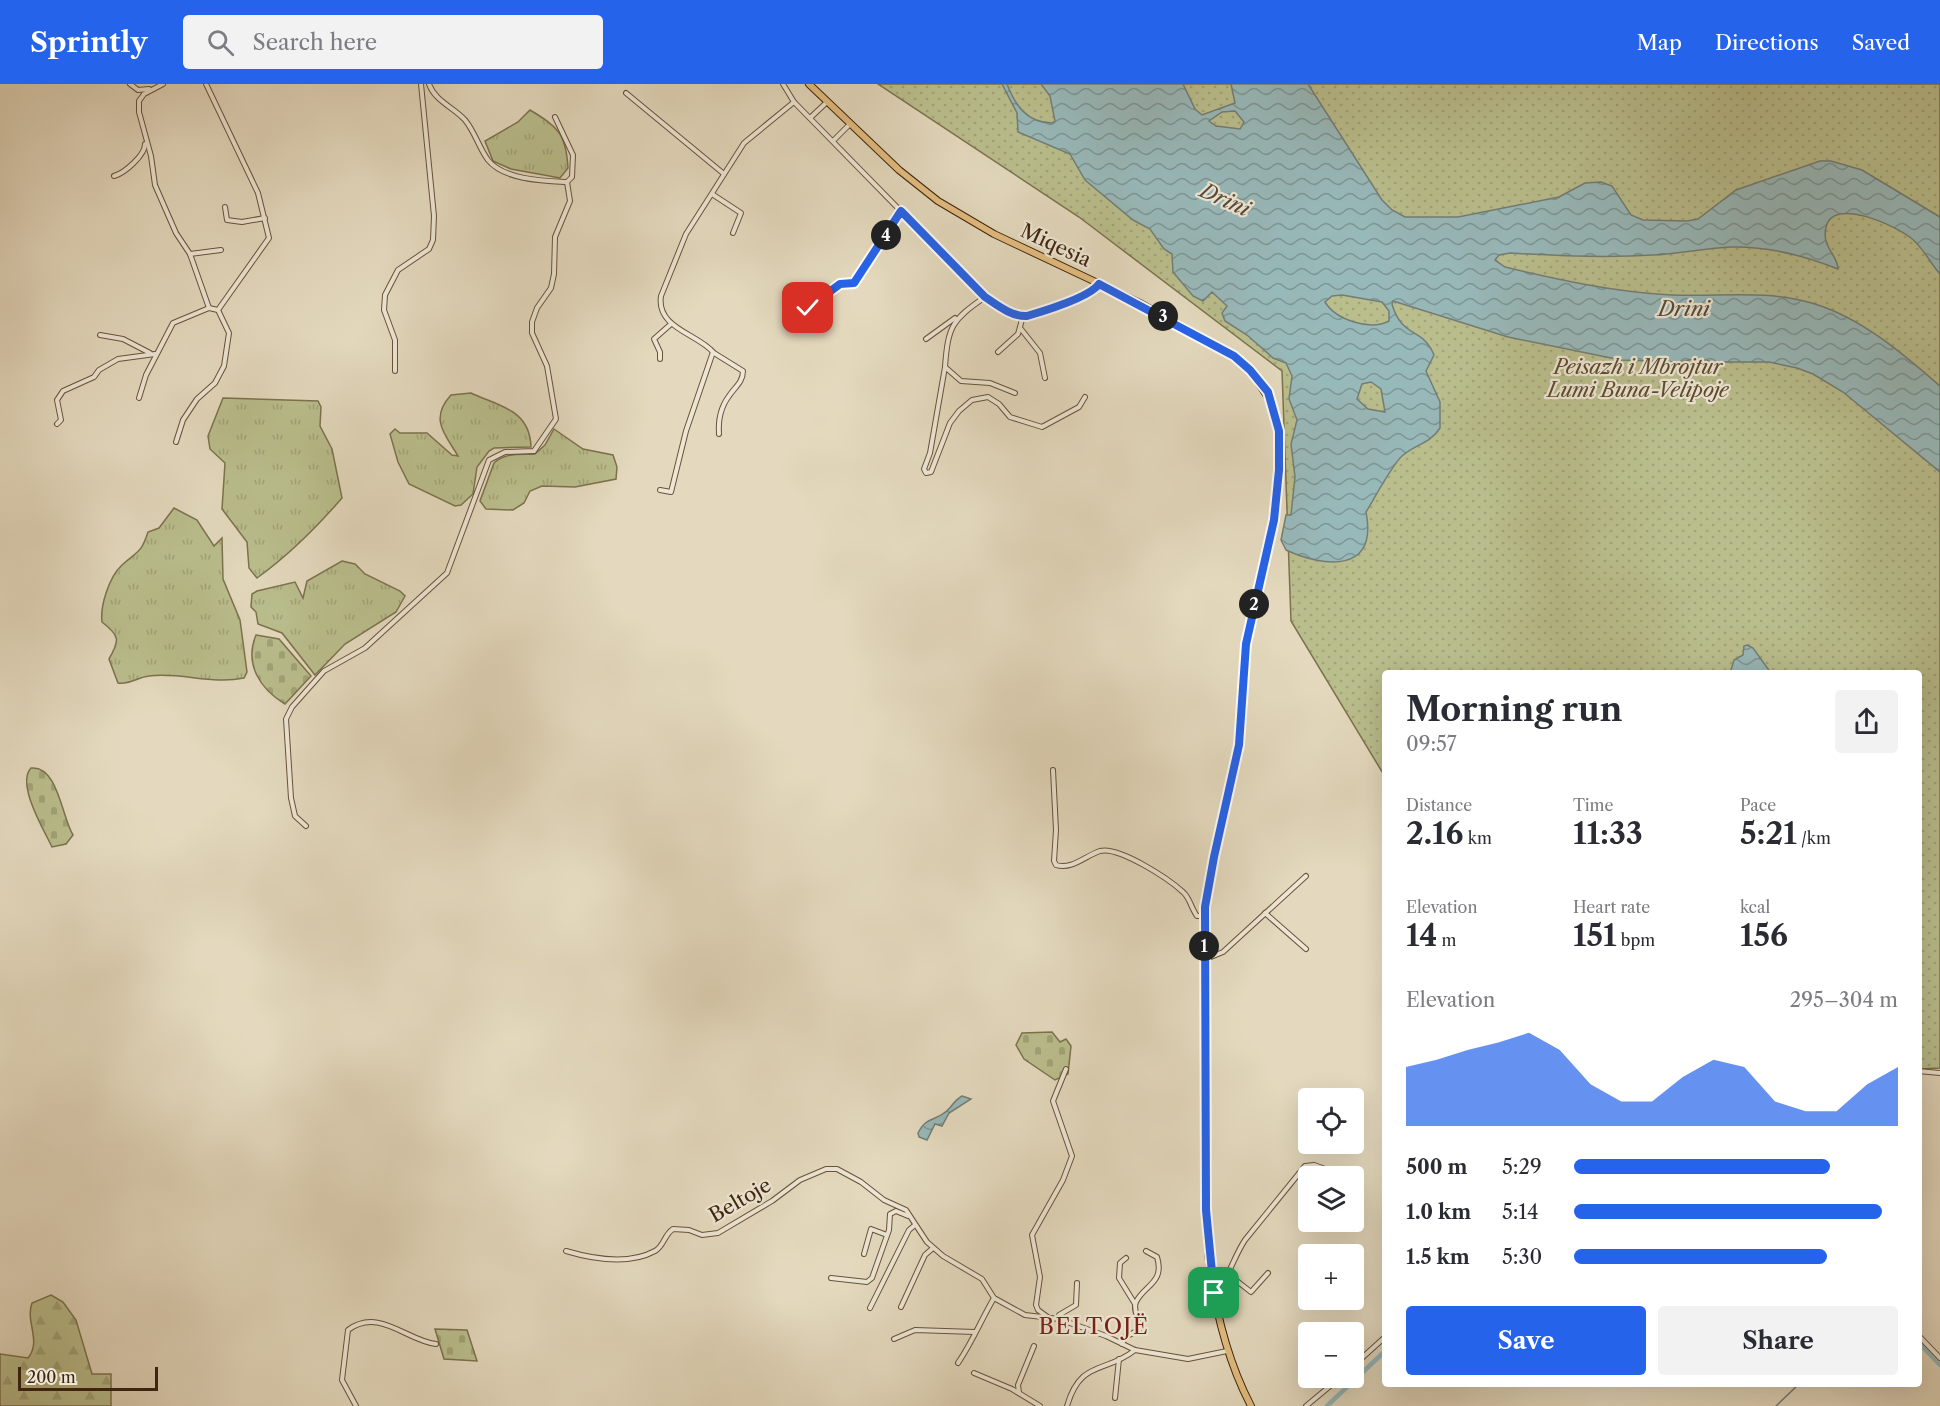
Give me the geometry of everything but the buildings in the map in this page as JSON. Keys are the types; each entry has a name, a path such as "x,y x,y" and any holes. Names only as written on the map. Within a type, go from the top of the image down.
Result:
{"main road":[{"name":"Miqesia","path":"810,84 899,170 938,201 994,234 1099,284 1234,356 1250,370 1268,392 1277,420 1280,451 1274,520 1246,644 1242,725 1236,768 1214,857 1205,916 1204,960 1206,1210 1214,1293 1227,1351 1251,1406"}],"street":[{"path":"130,84 138,90 153,89"},
{"path":"163,84 139,101 154,185 176,233 190,255 209,308"},
{"path":"206,84 258,193 265,218 268,243 218,310"},
{"path":"395,371 395,340 384,310 385,295 398,270 429,249 433,240 434,216 421,84"},
{"path":"429,84 436,97 472,129 494,165 503,171 537,180 567,182 572,177 573,155 555,117"},
{"path":"783,84 794,102 985,297 999,307 1023,316 1075,298 1096,289 1099,284"},
{"path":"626,93 724,174"},
{"path":"719,434 721,412 728,397 743,378 743,371 671,324 661,304 661,296 686,234 747,139 794,102"},
{"path":"810,118 827,102"},
{"path":"832,141 850,124"},
{"path":"114,176 125,172 130,164 145,153 145,134"},
{"path":"306,826 295,816 291,798 286,719 292,707 324,671 365,648 447,573 489,460 506,452 534,451 556,419 547,366 532,333 532,322 537,308 551,288 554,274 555,237 570,201 567,182"},
{"path":"712,194 741,213 733,233"},
{"path":"225,207 227,220 242,222 265,218"},
{"path":"808,308 840,284 854,283 901,211"},
{"path":"190,255 221,250"},
{"path":"926,339 985,297"},
{"path":"139,398 154,354 176,320 209,308 218,310"},
{"path":"176,442 183,420 197,399 215,383 224,366 229,333 218,310"},
{"path":"961,314 951,328 930,453 924,469 926,473 932,472 950,423 958,411 972,400 988,397 999,404 1010,417 1038,427 1047,426 1079,407 1085,397"},
{"path":"998,352 1021,329 1023,316"},
{"path":"660,359 660,351 654,339 671,324"},
{"path":"1021,329 1039,349 1045,378"},
{"path":"100,335 123,339 154,354"},
{"path":"660,490 671,492 686,431 713,352"},
{"path":"57,424 61,420 57,400 63,391 94,377 99,370 118,359 154,354"},
{"path":"945,367 961,381 990,384 1015,393"},
{"path":"1053,770 1056,830 1054,861 1056,864 1068,866 1096,852 1110,851 1156,872 1184,892 1197,916 1205,916"},
{"path":"1204,960 1223,952 1306,876"},
{"path":"1265,914 1306,949"},
{"path":"1053,1319 1042,1314 1035,1305 1040,1277 1032,1234 1071,1162 1071,1148 1053,1101 1066,1069"},
{"path":"1922,1071 1940,1073"},
{"name":"Beltoje","path":"566,1251 602,1259 619,1260 656,1251 673,1229 689,1230 706,1235 718,1233 772,1201 800,1180 831,1168 849,1173 884,1200 903,1208 933,1248 982,1279 994,1298 1025,1315 1059,1319"},
{"path":"1214,1293 1228,1274 1236,1253 1245,1240 1298,1175"},
{"path":"831,1278 867,1282 872,1278 887,1235 892,1211 909,1216"},
{"path":"870,1308 909,1230 915,1225"},
{"path":"864,1254 871,1229 887,1235"},
{"path":"900,1307 925,1255 933,1248"},
{"path":"1135,1306 1137,1299 1155,1282 1158,1272 1157,1257 1146,1251"},
{"path":"1122,1344 1125,1337 1139,1330 1135,1306 1119,1278 1120,1263 1126,1258"},
{"path":"1228,1274 1251,1292 1268,1273"},
{"path":"1077,1282 1076,1305 1059,1315 1059,1319 1135,1350 1188,1359 1227,1351"},
{"path":"958,1363 976,1336 975,1332 994,1298"},
{"path":"356,1406 342,1380 345,1338 351,1327 378,1322 436,1344"},
{"path":"894,1339 915,1330 975,1332"},
{"path":"1922,1339 1940,1358"},
{"path":"1364,1356 1382,1340"},
{"path":"1019,1394 1018,1384 1034,1346"},
{"path":"1067,1406 1071,1393 1087,1372 1135,1350"},
{"path":"1115,1398 1119,1359"},
{"path":"974,1373 1040,1406"},
{"path":"1306,1406 1328,1388"}],"green space":[{"name":"Peisazh i Mbrojtur Lumi Buna-Velipoje","path":"878,84 1940,84 1940,1068 1922,1069 1922,670 1382,670 1382,772 1291,621 1282,371 1079,217"},
{"path":"530,110 559,132 565,147 568,168 560,178 511,169 493,161 485,141 518,122"},
{"path":"471,393 502,406 519,417 529,434 531,447 494,448 489,451 477,467 473,494 461,505 455,506 409,484 398,462 390,434 395,429 400,433 427,433 452,455 458,456 441,426 441,412 451,395"},
{"path":"223,398 318,401 321,407 320,426 332,449 342,498 302,541 257,578 249,568 247,542 222,509 225,463 210,449 208,436"},
{"path":"554,429 583,449 613,455 617,467 616,479 575,487 542,486 530,491 524,503 513,510 486,509 480,501 494,463 503,457 535,454 545,445"},
{"path":"174,508 197,520 214,546 222,538 223,579 240,620 247,672 244,678 220,680 161,675 118,683 109,659 116,643 115,635 102,622 102,608 106,592 117,570 141,548 148,532 159,528"},
{"path":"342,561 355,564 365,574 400,591 405,596 396,612 345,644 315,675 282,633 258,624 256,612 251,607 252,594 295,582 303,598 307,581"},
{"path":"256,635 279,639 311,676 285,704 268,691 253,666 252,656"},
{"path":"31,768 40,769 53,783 73,835 66,844 52,847 38,819 27,785 27,775"},
{"path":"1052,1032 1060,1042 1066,1039 1071,1046 1068,1074 1055,1080 1024,1059 1016,1045 1022,1033"},
{"path":"51,1295 63,1302 76,1320 92,1374 111,1374 111,1406 0,1406 0,1354 28,1358 34,1345 30,1317 32,1303"},
{"path":"435,1329 467,1330 477,1361 444,1359"}],"water":[{"name":"Drini","path":"1002,84 1007,84 1018,106 1029,116 1052,123 1055,121 1050,96 1041,84 1183,84 1195,109 1202,115 1235,103 1231,84 1308,84 1382,200 1392,210 1405,217 1458,217 1559,197 1585,183 1601,182 1612,186 1631,215 1643,220 1687,221 1698,219 1736,190 1820,161 1831,161 1862,170 1940,217 1940,274 1911,238 1879,221 1852,214 1840,214 1831,218 1826,227 1826,240 1838,269 1786,253 1745,247 1617,256 1510,253 1499,255 1495,260 1505,267 1608,288 1671,295 1761,295 1797,299 1850,319 1882,339 1940,386 1940,472 1843,392 1813,374 1797,368 1769,362 1712,362 1698,358 1680,362 1621,360 1508,337 1393,301 1396,315 1401,323 1424,340 1434,355 1426,371 1440,402 1440,428 1427,441 1402,456 1388,474 1366,512 1368,532 1364,546 1356,556 1345,561 1332,562 1301,556 1286,550 1281,540 1286,515 1291,515 1295,477 1291,444 1297,420 1289,399 1292,376 1286,363 1273,358 1247,335 1225,321 1222,313 1227,306 1212,292 1203,301 1193,296 1173,272 1172,254 1164,249 1150,229 1133,220 1085,180 1070,154 1018,132 1017,113","holes":["1235,111 1244,122 1240,129 1216,126 1209,121 1222,112","1342,295 1382,302 1389,311 1389,321 1373,325 1345,319 1325,302 1332,296","1371,382 1381,389 1385,412 1368,409 1357,399 1362,384"]},
{"path":"1744,646 1753,648 1769,670 1731,670 1734,660 1743,655"},
{"path":"962,1096 971,1099 949,1113 942,1126 935,1124 927,1140 919,1137 918,1133 924,1124 940,1116"}],"waterway":[{"path":"1922,1346 1940,1365"},
{"path":"1327,1406 1382,1354"},
{"path":"1776,1406 1796,1387"}],"district":[{"name":"BELTOJË","path":"1094,1326"}],"route":[{"path":"808,308 837,289 840,284 852,285 854,283 901,211 985,297 999,307 1020,316 1027,316 1096,289 1099,284 1153,310 1234,356 1250,370 1268,392 1277,420 1280,445 1274,520 1250,619 1246,644 1243,707 1234,777 1214,857 1205,907 1206,1210 1208,1253 1214,1293"}]}
